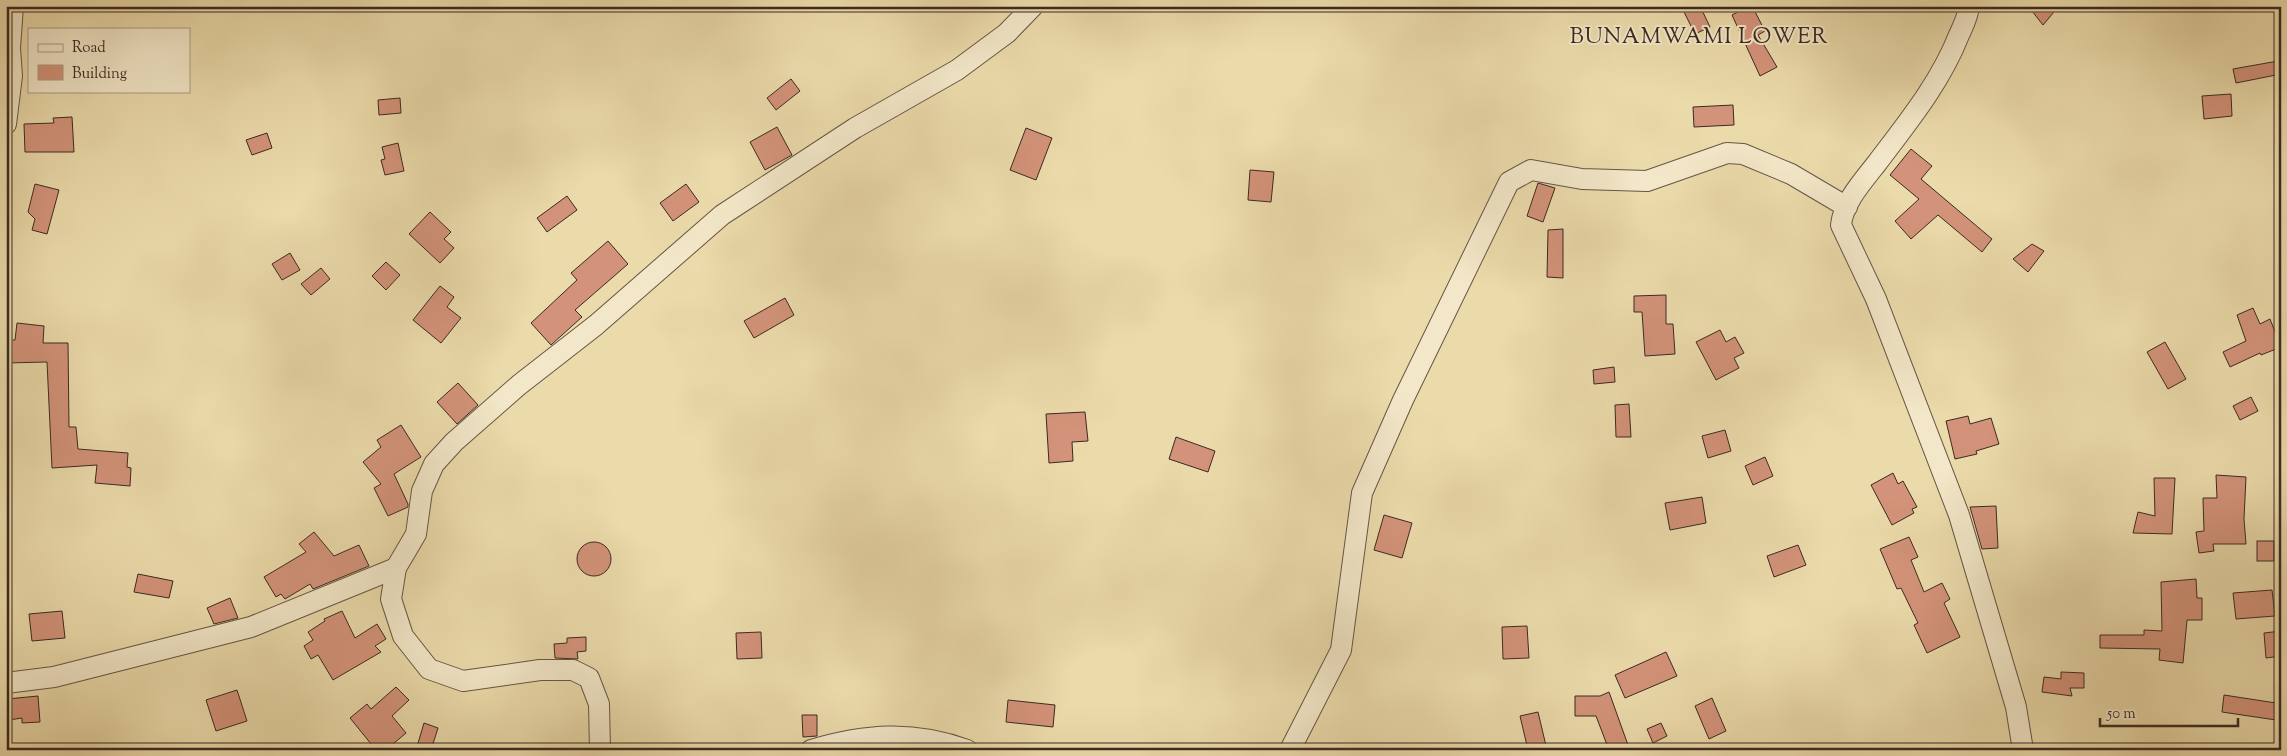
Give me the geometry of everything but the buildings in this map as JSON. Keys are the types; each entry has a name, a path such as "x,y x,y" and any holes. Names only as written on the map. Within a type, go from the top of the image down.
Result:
{"street":[{"path":"6,124 13,6"},
{"path":"600,750 599,704 589,678 573,670 540,670 463,681 429,669 403,636 391,599 396,568 416,534 422,491 434,464 454,442 504,398 596,325 722,215 855,128 957,70 1007,33 1033,6"},
{"path":"1969,6 1968,14 1953,52 1927,98 1859,186 1842,216 1841,225 1876,298 1959,515 2016,707 2023,750"},
{"path":"1290,750 1340,650 1362,493 1403,400 1509,182 1531,170 1582,180 1647,181 1727,153 1744,154 1791,174 1847,208"},
{"path":"6,683 54,677 251,627 396,568"},
{"path":"811,750 860,738 902,735 940,740 966,750"}],"district":[{"name":"BUNAMWAMI LOWER","path":"1699,38"}]}
